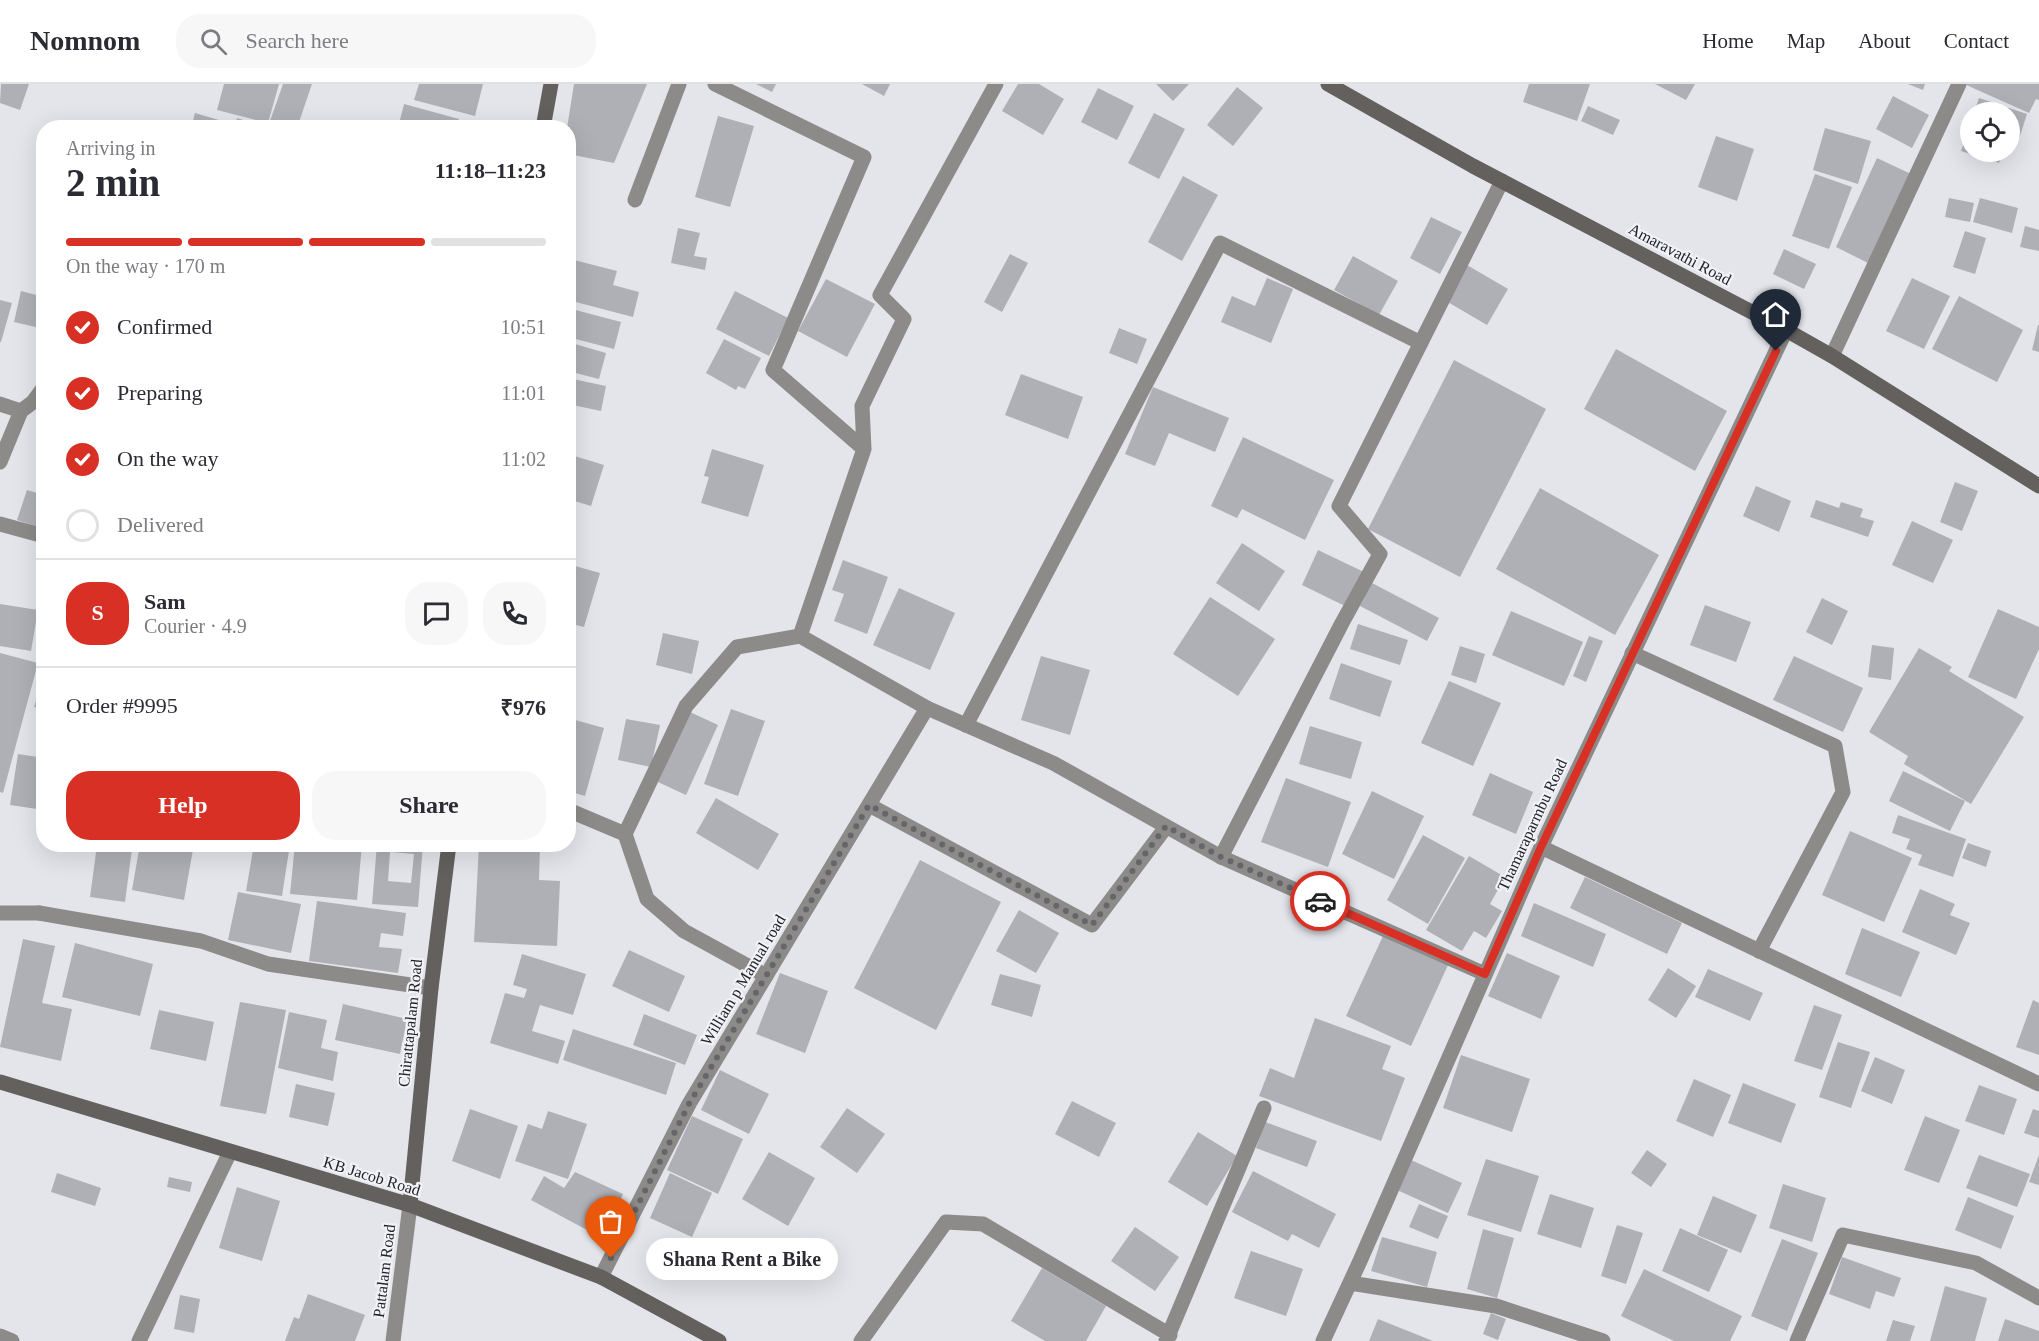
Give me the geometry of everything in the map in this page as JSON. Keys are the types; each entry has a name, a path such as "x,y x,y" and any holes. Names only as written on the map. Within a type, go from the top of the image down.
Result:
{"main road":[{"path":"544,120 551,84"},
{"name":"Amaravathi Road","path":"1328,84 1502,181 1832,356 2039,486"},
{"name":"Chirattapalam Road","path":"410,1205 431,988 448,852"},
{"name":"KB Jacob Road","path":"0,1082 410,1205 601,1277 719,1341"}],"street":[{"path":"635,200 679,84"},
{"path":"715,84 864,157 773,370 864,449"},
{"path":"800,636 864,449 862,406 904,319 880,295 996,84"},
{"path":"1832,356 1959,84"},
{"path":"1221,857 1380,554 1339,506 1502,181"},
{"path":"966,725 1220,243 1420,343"},
{"name":"Thamaraparmbu Road","path":"1323,1341 1541,847 1786,330"},
{"path":"0,462 21,411 36,398"},
{"path":"0,404 21,411"},
{"path":"0,524 36,534"},
{"path":"766,976 684,931 647,899 625,834 686,706 730,655 738,647 800,636 927,708 1053,763 1221,857 1485,974"},
{"path":"1632,653 1835,746 1843,792 1759,951"},
{"name":"William p Manual road","path":"601,1277 689,1104 927,708"},
{"path":"869,805 1092,925 1166,826"},
{"path":"576,813 625,834"},
{"path":"1541,847 2039,1084"},
{"path":"0,913 39,914 201,941 268,964 431,988"},
{"path":"861,1341 946,1222 983,1224 1168,1338 1264,1108"},
{"path":"139,1341 230,1152"},
{"name":"Pattalam Road","path":"393,1341 410,1205"},
{"path":"1797,1341 1843,1235 1976,1263 2038,1293"},
{"path":"1350,1283 1496,1306 1603,1341"},
{"path":"0,1336 12,1341"}],"building":[{"path":"1,84 29,84 20,110 0,103"},
{"path":"224,84 279,84 269,120 256,120 217,110"},
{"path":"283,84 312,84 300,120 270,120"},
{"path":"419,84 483,84 475,116 414,100"},
{"path":"574,84 647,84 614,163 576,156 576,120 568,120"},
{"path":"756,84 776,84 772,92"},
{"path":"862,84 890,84 884,96"},
{"path":"1018,84 1039,84 1064,99 1043,135 1002,111"},
{"path":"1156,84 1189,84 1173,101"},
{"path":"1529,84 1590,84 1577,121 1523,102"},
{"path":"1655,84 1695,84 1686,100"},
{"path":"1908,84 1925,84 1923,90"},
{"path":"1964,84 2039,84 2039,100 2036,99 2029,113 2020,109 2020,102 2004,102"},
{"path":"1237,87 1263,108 1233,146 1207,125"},
{"path":"1098,88 1134,106 1117,140 1081,122"},
{"path":"1893,96 1929,115 1912,148 1876,129"},
{"path":"1979,98 1991,102 1978,102"},
{"path":"404,104 459,119 459,120 400,120"},
{"path":"1588,106 1620,120 1613,135 1581,121"},
{"path":"2020,112 2027,114 2020,136"},
{"path":"195,113 219,120 193,120"},
{"path":"1154,113 1185,129 1159,179 1128,163"},
{"path":"718,116 754,126 730,207 695,197"},
{"path":"1825,128 1871,141 1858,184 1813,170"},
{"path":"1716,136 1754,149 1737,201 1698,187"},
{"path":"1877,158 1911,174 1870,264 1836,247"},
{"path":"1815,174 1852,187 1829,249 1792,236"},
{"path":"1183,176 1218,195 1182,261 1148,242"},
{"path":"1949,198 1974,203 1970,222 1945,217"},
{"path":"1980,198 2018,208 2012,233 1973,222"},
{"path":"1431,217 1462,232 1440,274 1410,258"},
{"path":"2025,226 2039,230 2039,251 2020,247"},
{"path":"678,228 700,233 694,256 707,258 705,270 671,263"},
{"path":"1965,231 1986,238 1975,274 1953,267"},
{"path":"1784,249 1816,264 1804,289 1773,274"},
{"path":"1010,254 1028,263 1002,312 984,302"},
{"path":"1353,256 1398,281 1379,315 1334,290"},
{"path":"576,261 617,271 613,285 639,292 633,317 576,302"},
{"path":"1467,265 1508,289 1487,325 1446,301"},
{"path":"1267,278 1293,289 1271,343 1221,322 1232,296 1255,306"},
{"path":"1912,278 1950,296 1924,349 1886,331"},
{"path":"826,279 875,304 847,357 798,331"},
{"path":"21,291 36,295 36,327 14,322"},
{"path":"735,291 788,318 769,356 716,329"},
{"path":"1959,296 2023,330 1997,382 1932,349"},
{"path":"0,300 12,303 1,342 0,342"},
{"path":"576,310 621,322 614,349 576,339"},
{"path":"2039,325 2039,352 2032,350"},
{"path":"1119,328 1147,339 1137,364 1109,353"},
{"path":"724,339 761,358 745,389 738,386 736,390 706,373"},
{"path":"576,344 606,353 599,379 576,373"},
{"path":"1616,349 1727,411 1695,471 1584,409"},
{"path":"1454,360 1546,409 1460,577 1368,529"},
{"path":"1021,374 1083,397 1068,439 1005,415"},
{"path":"576,380 606,386 601,411 576,406"},
{"path":"1153,387 1229,418 1215,452 1169,433 1155,466 1125,454"},
{"path":"1243,437 1334,480 1305,540 1242,509 1237,518 1211,506"},
{"path":"712,449 764,465 748,517 701,503 709,477 704,476"},
{"path":"576,456 604,465 591,506 576,501"},
{"path":"1955,482 1978,491 1962,531 1940,522"},
{"path":"1756,486 1791,501 1779,532 1743,516"},
{"path":"1540,488 1659,555 1615,635 1496,569"},
{"path":"27,490 36,493 36,526 17,520"},
{"path":"1816,500 1839,508 1841,502 1863,509 1860,517 1874,521 1868,537 1810,517"},
{"path":"1912,521 1953,540 1933,583 1892,565"},
{"path":"1242,543 1285,571 1259,611 1216,583"},
{"path":"1318,550 1364,572 1347,607 1302,585"},
{"path":"843,560 888,577 867,634 834,621 844,594 832,590"},
{"path":"576,566 600,573 584,627 576,625"},
{"path":"1372,583 1439,618 1427,641 1360,606"},
{"path":"899,588 955,613 930,670 873,645"},
{"path":"1210,597 1275,639 1238,696 1173,654"},
{"path":"1822,598 1848,611 1832,645 1806,632"},
{"path":"0,604 36,610 31,651 0,646"},
{"path":"1705,605 1751,622 1736,662 1690,645"},
{"path":"1998,609 2039,627 2039,649 2016,699 1968,677"},
{"path":"1511,611 1583,642 1564,686 1492,655"},
{"path":"1358,624 1408,640 1400,665 1350,649"},
{"path":"663,633 699,641 692,674 656,665"},
{"path":"1589,636 1603,641 1586,682 1573,676"},
{"path":"1872,645 1894,648 1891,680 1868,677"},
{"path":"1460,646 1485,654 1476,683 1451,675"},
{"path":"1919,648 1952,667 1949,671 2024,717 1971,804 1904,764 1908,756 1869,732"},
{"path":"0,653 36,662 36,670 3,793 0,792"},
{"path":"1041,656 1090,670 1070,735 1021,720"},
{"path":"1794,656 1863,688 1843,732 1773,700"},
{"path":"1341,663 1392,681 1380,717 1329,699"},
{"path":"1449,681 1501,703 1473,766 1421,743"},
{"path":"731,709 765,721 738,796 704,784"},
{"path":"690,712 718,725 686,795 658,782"},
{"path":"626,719 660,725 651,767 618,760"},
{"path":"576,720 604,728 585,796 576,793"},
{"path":"1310,726 1362,742 1351,779 1299,764"},
{"path":"18,754 36,757 36,809 10,805"},
{"path":"1903,771 1965,801 1950,831 1889,801"},
{"path":"1490,773 1533,792 1516,834 1472,815"},
{"path":"1286,778 1351,802 1328,867 1261,842"},
{"path":"1372,791 1424,816 1394,879 1342,854"},
{"path":"716,798 779,834 758,870 696,833"},
{"path":"1898,815 1966,839 1953,877 1918,865 1922,855 1906,849 1910,839 1892,833"},
{"path":"1850,831 1912,858 1884,922 1822,895"},
{"path":"1423,835 1465,858 1428,924 1387,900"},
{"path":"1968,843 1991,851 1986,867 1962,858"},
{"path":"96,852 132,852 125,902 90,897"},
{"path":"139,852 193,852 184,900 132,890"},
{"path":"253,852 289,852 282,896 246,891"},
{"path":"294,852 361,852 357,900 290,894"},
{"path":"376,852 390,852 422,852 418,907 372,904","holes":["390,852 414,854 411,883 388,881"]},
{"path":"479,852 540,852 539,880 560,881 557,946 474,942"},
{"path":"1469,856 1505,877 1490,904 1502,911 1486,938 1474,931 1462,951 1426,930"},
{"path":"920,860 1001,902 936,1030 854,988"},
{"path":"1585,877 1682,923 1667,954 1570,908"},
{"path":"1920,889 1955,904 1950,915 1970,923 1956,955 1902,932"},
{"path":"238,892 301,904 291,953 228,940"},
{"path":"317,901 406,913 403,936 381,933 379,947 402,949 398,973 309,961"},
{"path":"1534,903 1606,934 1593,967 1521,936"},
{"path":"1019,910 1059,933 1036,973 996,951"},
{"path":"1862,928 1920,952 1901,997 1845,974"},
{"path":"1383,936 1448,965 1411,1046 1346,1016"},
{"path":"23,939 55,946 42,1003 72,1009 61,1061 0,1047"},
{"path":"75,943 153,964 140,1016 62,997"},
{"path":"629,950 685,976 669,1012 612,986"},
{"path":"1507,953 1560,976 1541,1019 1488,996"},
{"path":"522,954 586,974 573,1015 540,1005 532,1031 565,1041 558,1064 490,1043 505,993 524,998 527,989 513,985"},
{"path":"1668,968 1696,986 1676,1018 1648,1000"},
{"path":"1708,969 1763,993 1750,1021 1695,997"},
{"path":"780,973 828,991 805,1053 756,1034"},
{"path":"1000,974 1041,985 1032,1017 991,1005"},
{"path":"2033,1000 2039,1003 2039,1055 2016,1047"},
{"path":"240,1002 286,1010 266,1114 220,1106"},
{"path":"343,1004 407,1019 400,1054 335,1040"},
{"path":"1814,1005 1842,1015 1822,1070 1794,1061"},
{"path":"159,1010 214,1022 206,1061 150,1049"},
{"path":"289,1012 327,1020 321,1048 338,1052 333,1081 278,1068"},
{"path":"644,1014 697,1035 685,1065 633,1045"},
{"path":"1315,1018 1391,1046 1382,1069 1405,1078 1381,1141 1259,1096 1270,1068 1294,1078"},
{"path":"573,1029 676,1063 666,1095 563,1060"},
{"path":"1838,1042 1870,1052 1851,1108 1819,1097"},
{"path":"1461,1055 1530,1079 1512,1132 1443,1108"},
{"path":"1875,1057 1905,1070 1892,1104 1861,1091"},
{"path":"720,1070 769,1094 749,1134 701,1110"},
{"path":"1694,1079 1731,1095 1713,1137 1676,1121"},
{"path":"1743,1083 1796,1104 1781,1143 1728,1123"},
{"path":"296,1084 335,1093 328,1126 289,1117"},
{"path":"1979,1085 2017,1099 2004,1135 1965,1121"},
{"path":"1072,1101 1116,1123 1099,1157 1055,1134"},
{"path":"847,1108 885,1134 857,1173 820,1147"},
{"path":"470,1109 518,1126 500,1179 452,1161"},
{"path":"2033,1109 2039,1111 2039,1138 2024,1133"},
{"path":"548,1111 587,1124 568,1179 515,1161 528,1124 542,1129"},
{"path":"692,1116 743,1139 718,1194 667,1170"},
{"path":"1925,1116 1960,1130 1939,1183 1904,1170"},
{"path":"1265,1122 1317,1141 1307,1167 1256,1148"},
{"path":"1198,1132 1237,1156 1207,1206 1168,1182"},
{"path":"1647,1150 1667,1164 1651,1187 1631,1173"},
{"path":"769,1152 815,1178 788,1226 742,1199"},
{"path":"1979,1155 2030,1174 2017,1207 1966,1188"},
{"path":"2039,1155 2039,1185 2029,1182"},
{"path":"1486,1159 1539,1176 1521,1232 1467,1215"},
{"path":"1411,1160 1462,1183 1448,1213 1397,1190"},
{"path":"1253,1171 1336,1214 1319,1248 1292,1234 1288,1241 1232,1212"},
{"path":"575,1172 623,1194 602,1238 531,1200 544,1176 564,1188"},
{"path":"57,1173 101,1188 95,1206 51,1192"},
{"path":"670,1173 712,1193 692,1237 650,1218"},
{"path":"169,1177 192,1182 190,1192 167,1187"},
{"path":"1783,1184 1826,1198 1812,1242 1769,1228"},
{"path":"237,1187 280,1201 262,1261 219,1248"},
{"path":"1550,1194 1594,1208 1581,1248 1537,1234"},
{"path":"1713,1196 1757,1215 1741,1253 1697,1235"},
{"path":"1968,1197 2014,1216 2001,1249 1955,1230"},
{"path":"1419,1204 1448,1216 1438,1239 1409,1227"},
{"path":"1617,1225 1643,1233 1626,1284 1601,1276"},
{"path":"1135,1227 1179,1257 1155,1291 1111,1261"},
{"path":"1680,1228 1728,1250 1709,1292 1662,1271"},
{"path":"1483,1229 1514,1238 1497,1298 1467,1289"},
{"path":"1382,1237 1437,1252 1427,1287 1371,1271"},
{"path":"1782,1239 1818,1253 1787,1331 1751,1316"},
{"path":"1251,1251 1303,1269 1286,1316 1234,1298"},
{"path":"1842,1257 1901,1278 1894,1297 1876,1291 1870,1309 1829,1294"},
{"path":"1042,1268 1106,1306 1086,1341 1045,1341 1011,1321"},
{"path":"1644,1269 1742,1316 1730,1341 1674,1341 1621,1316"},
{"path":"1945,1286 1987,1298 1975,1341 1930,1341"},
{"path":"308,1294 365,1315 355,1341 285,1341 294,1317 299,1319"},
{"path":"180,1295 200,1299 194,1333 174,1329"},
{"path":"1491,1313 1506,1319 1498,1340 1483,1334"},
{"path":"1378,1319 1433,1341 1369,1341"},
{"path":"2005,1319 2039,1331 2039,1341 1998,1341"},
{"path":"1893,1320 1915,1326 1910,1341 1886,1341"}],"way so far":[{"path":"611,1258 689,1104 869,805 1092,925 1166,826 1221,857 1320,901"}],"place":[{"name":"Shana Rent a Bike","path":"611,1258"}],"route":[{"path":"1320,901 1485,974 1541,847 1776,351"}]}
